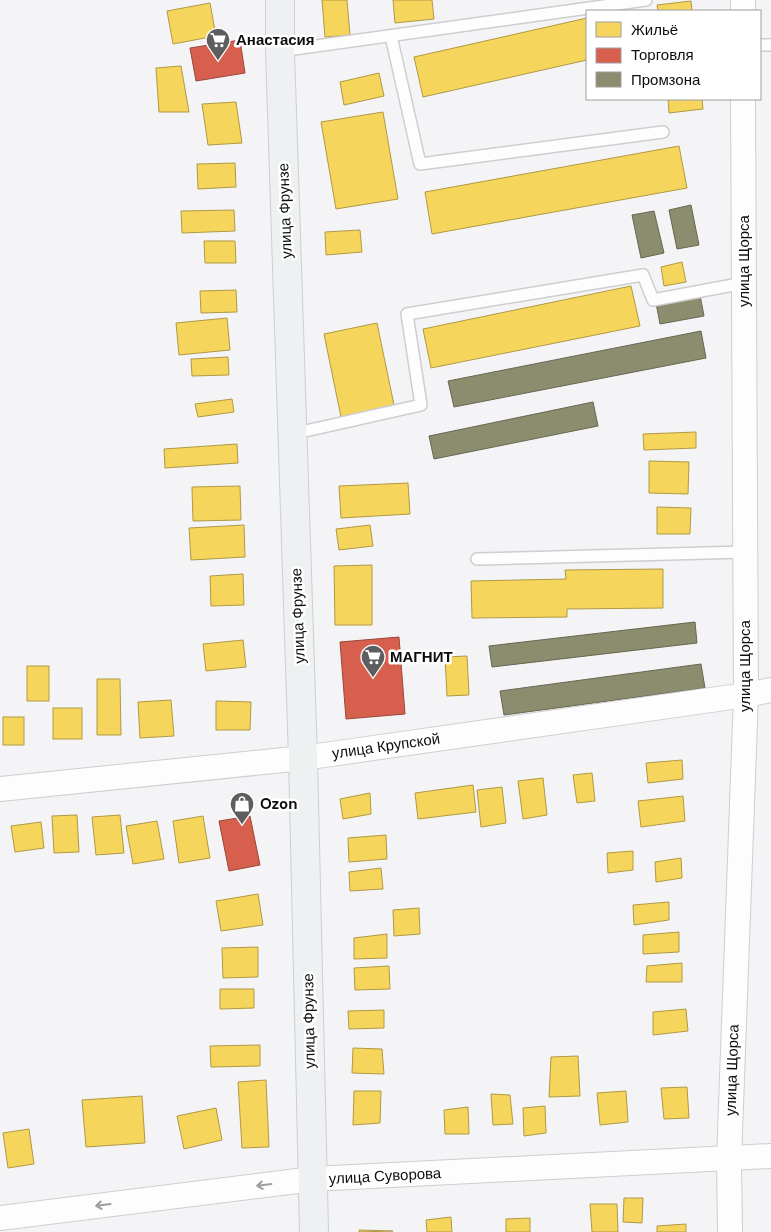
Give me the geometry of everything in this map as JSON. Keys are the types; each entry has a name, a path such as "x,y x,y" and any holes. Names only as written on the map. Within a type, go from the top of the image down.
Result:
{"main road":[{"name":"улица Фрунзе","path":"280,0 280,51 303,758 314,1232"}],"street":[{"name":"улица Щорса","path":"730,1232 729,1160 746,695 743,100"},
{"name":"улица Крупской","path":"0,789 303,758 771,690"},
{"name":"улица Суворова","path":"0,1218 313,1179 729,1160 771,1156"}],"lane":[{"path":"280,51 646,0"},
{"path":"391,36 420,164 663,132"},
{"path":"292,434 421,405 407,314 643,275 653,300 744,283"},
{"path":"477,559 745,552"}],"building: Жильё":[{"path":"322,0 347,0 350,35 325,37"},
{"path":"393,0 432,0 434,19 395,23"},
{"path":"691,1 692,10 658,10 657,5"},
{"path":"210,3 216,36 173,44 167,11"},
{"path":"586,18 586,60 423,97 414,57"},
{"path":"181,66 189,112 159,112 156,68"},
{"path":"379,73 384,96 344,105 340,82"},
{"path":"668,100 702,100 703,109 669,113"},
{"path":"236,102 242,143 208,145 202,104"},
{"path":"383,112 398,199 336,209 321,122"},
{"path":"679,146 687,188 432,234 425,192"},
{"path":"235,163 236,187 198,189 197,164"},
{"path":"234,210 235,231 182,233 181,211"},
{"path":"360,230 362,252 326,255 325,232"},
{"path":"204,241 235,241 236,263 205,263"},
{"path":"682,262 686,282 664,286 661,267"},
{"path":"631,286 640,326 431,368 423,329"},
{"path":"236,290 237,312 201,313 200,291"},
{"path":"227,318 230,350 179,355 176,323"},
{"path":"377,323 394,405 341,417 324,334"},
{"path":"228,357 229,375 192,376 191,359"},
{"path":"232,399 234,412 198,417 195,404"},
{"path":"696,432 696,448 644,450 643,434"},
{"path":"237,444 238,463 165,468 164,449"},
{"path":"649,461 689,462 688,494 649,493"},
{"path":"408,483 410,514 341,518 339,486"},
{"path":"240,486 241,520 193,521 192,487"},
{"path":"657,507 691,508 690,534 657,534"},
{"path":"244,525 245,557 191,560 189,528"},
{"path":"370,525 373,546 339,550 336,529"},
{"path":"372,565 372,625 335,625 334,566"},
{"path":"663,569 663,608 567,609 567,617 472,618 471,581 566,579 565,570"},
{"path":"243,574 244,605 211,606 210,576"},
{"path":"243,640 246,667 206,671 203,644"},
{"path":"467,656 469,695 447,696 445,657"},
{"path":"27,666 49,666 49,701 27,701"},
{"path":"97,679 120,679 121,735 97,735"},
{"path":"171,700 174,736 140,738 138,702"},
{"path":"216,701 251,702 250,730 216,730"},
{"path":"53,708 82,708 82,739 53,739"},
{"path":"3,717 24,717 24,745 3,745"},
{"path":"682,760 683,779 648,783 646,763"},
{"path":"592,773 595,801 577,803 573,775"},
{"path":"543,778 547,815 523,819 518,781"},
{"path":"473,785 476,812 418,819 415,793"},
{"path":"502,787 506,823 481,827 477,790"},
{"path":"370,793 371,814 343,819 340,799"},
{"path":"683,796 685,821 641,827 638,801"},
{"path":"77,815 79,852 54,853 52,816"},
{"path":"120,815 124,853 96,855 92,817"},
{"path":"203,816 210,858 179,863 173,821"},
{"path":"157,821 164,859 133,864 126,826"},
{"path":"41,822 44,848 15,852 11,826"},
{"path":"386,835 387,859 349,862 348,838"},
{"path":"633,851 633,870 608,873 607,853"},
{"path":"681,858 682,878 656,882 655,862"},
{"path":"381,868 383,889 350,891 349,872"},
{"path":"258,894 263,925 221,931 216,901"},
{"path":"669,902 669,920 634,925 633,905"},
{"path":"419,908 420,934 394,936 393,910"},
{"path":"679,932 679,952 643,954 643,935"},
{"path":"387,934 387,958 354,959 354,938"},
{"path":"258,947 258,977 223,978 222,948"},
{"path":"682,963 682,982 646,982 647,966"},
{"path":"389,966 390,989 355,990 354,968"},
{"path":"220,989 254,989 254,1008 220,1009"},
{"path":"686,1009 688,1031 653,1035 653,1012"},
{"path":"384,1010 384,1028 349,1029 348,1011"},
{"path":"260,1045 260,1066 211,1067 210,1046"},
{"path":"353,1048 382,1049 384,1074 352,1073"},
{"path":"578,1056 580,1096 549,1097 551,1057"},
{"path":"266,1080 269,1147 242,1148 238,1082"},
{"path":"687,1087 689,1118 664,1119 661,1088"},
{"path":"354,1091 381,1091 380,1123 353,1125"},
{"path":"626,1091 628,1122 600,1125 597,1093"},
{"path":"491,1094 510,1095 513,1124 493,1125"},
{"path":"142,1096 145,1143 86,1147 82,1100"},
{"path":"545,1106 546,1133 524,1136 523,1108"},
{"path":"468,1107 469,1134 445,1134 444,1110"},
{"path":"216,1108 222,1140 184,1149 177,1116"},
{"path":"29,1129 34,1164 8,1168 3,1133"},
{"path":"624,1198 643,1198 642,1223 623,1222"},
{"path":"590,1204 617,1204 618,1232 592,1232"},
{"path":"451,1217 452,1232 427,1232 426,1220"},
{"path":"530,1218 530,1232 506,1232 506,1219"},
{"path":"686,1224 686,1232 657,1232 657,1226"},
{"path":"359,1230 393,1231 359,1232"}],"building: Торговля":[{"name":"Анастасия","path":"240,40 245,73 196,81 190,48"},
{"name":"МАГНИТ","path":"399,637 405,714 346,719 340,642"},
{"path":"250,816 260,865 229,871 219,821"}],"building: Промзона":[{"path":"691,205 699,245 677,249 669,210"},
{"path":"654,211 664,253 641,258 632,215"},
{"path":"700,295 704,316 660,324 656,303"},
{"path":"701,331 706,358 454,407 448,381"},
{"path":"593,402 598,426 434,459 429,436"},
{"path":"695,622 697,643 492,667 489,646"},
{"path":"701,664 705,688 504,715 500,691"}],"place":[{"name":"Анастасия","path":"218,61"},
{"name":"МАГНИТ","path":"373,678"},
{"name":"Ozon","path":"242,825"}]}
